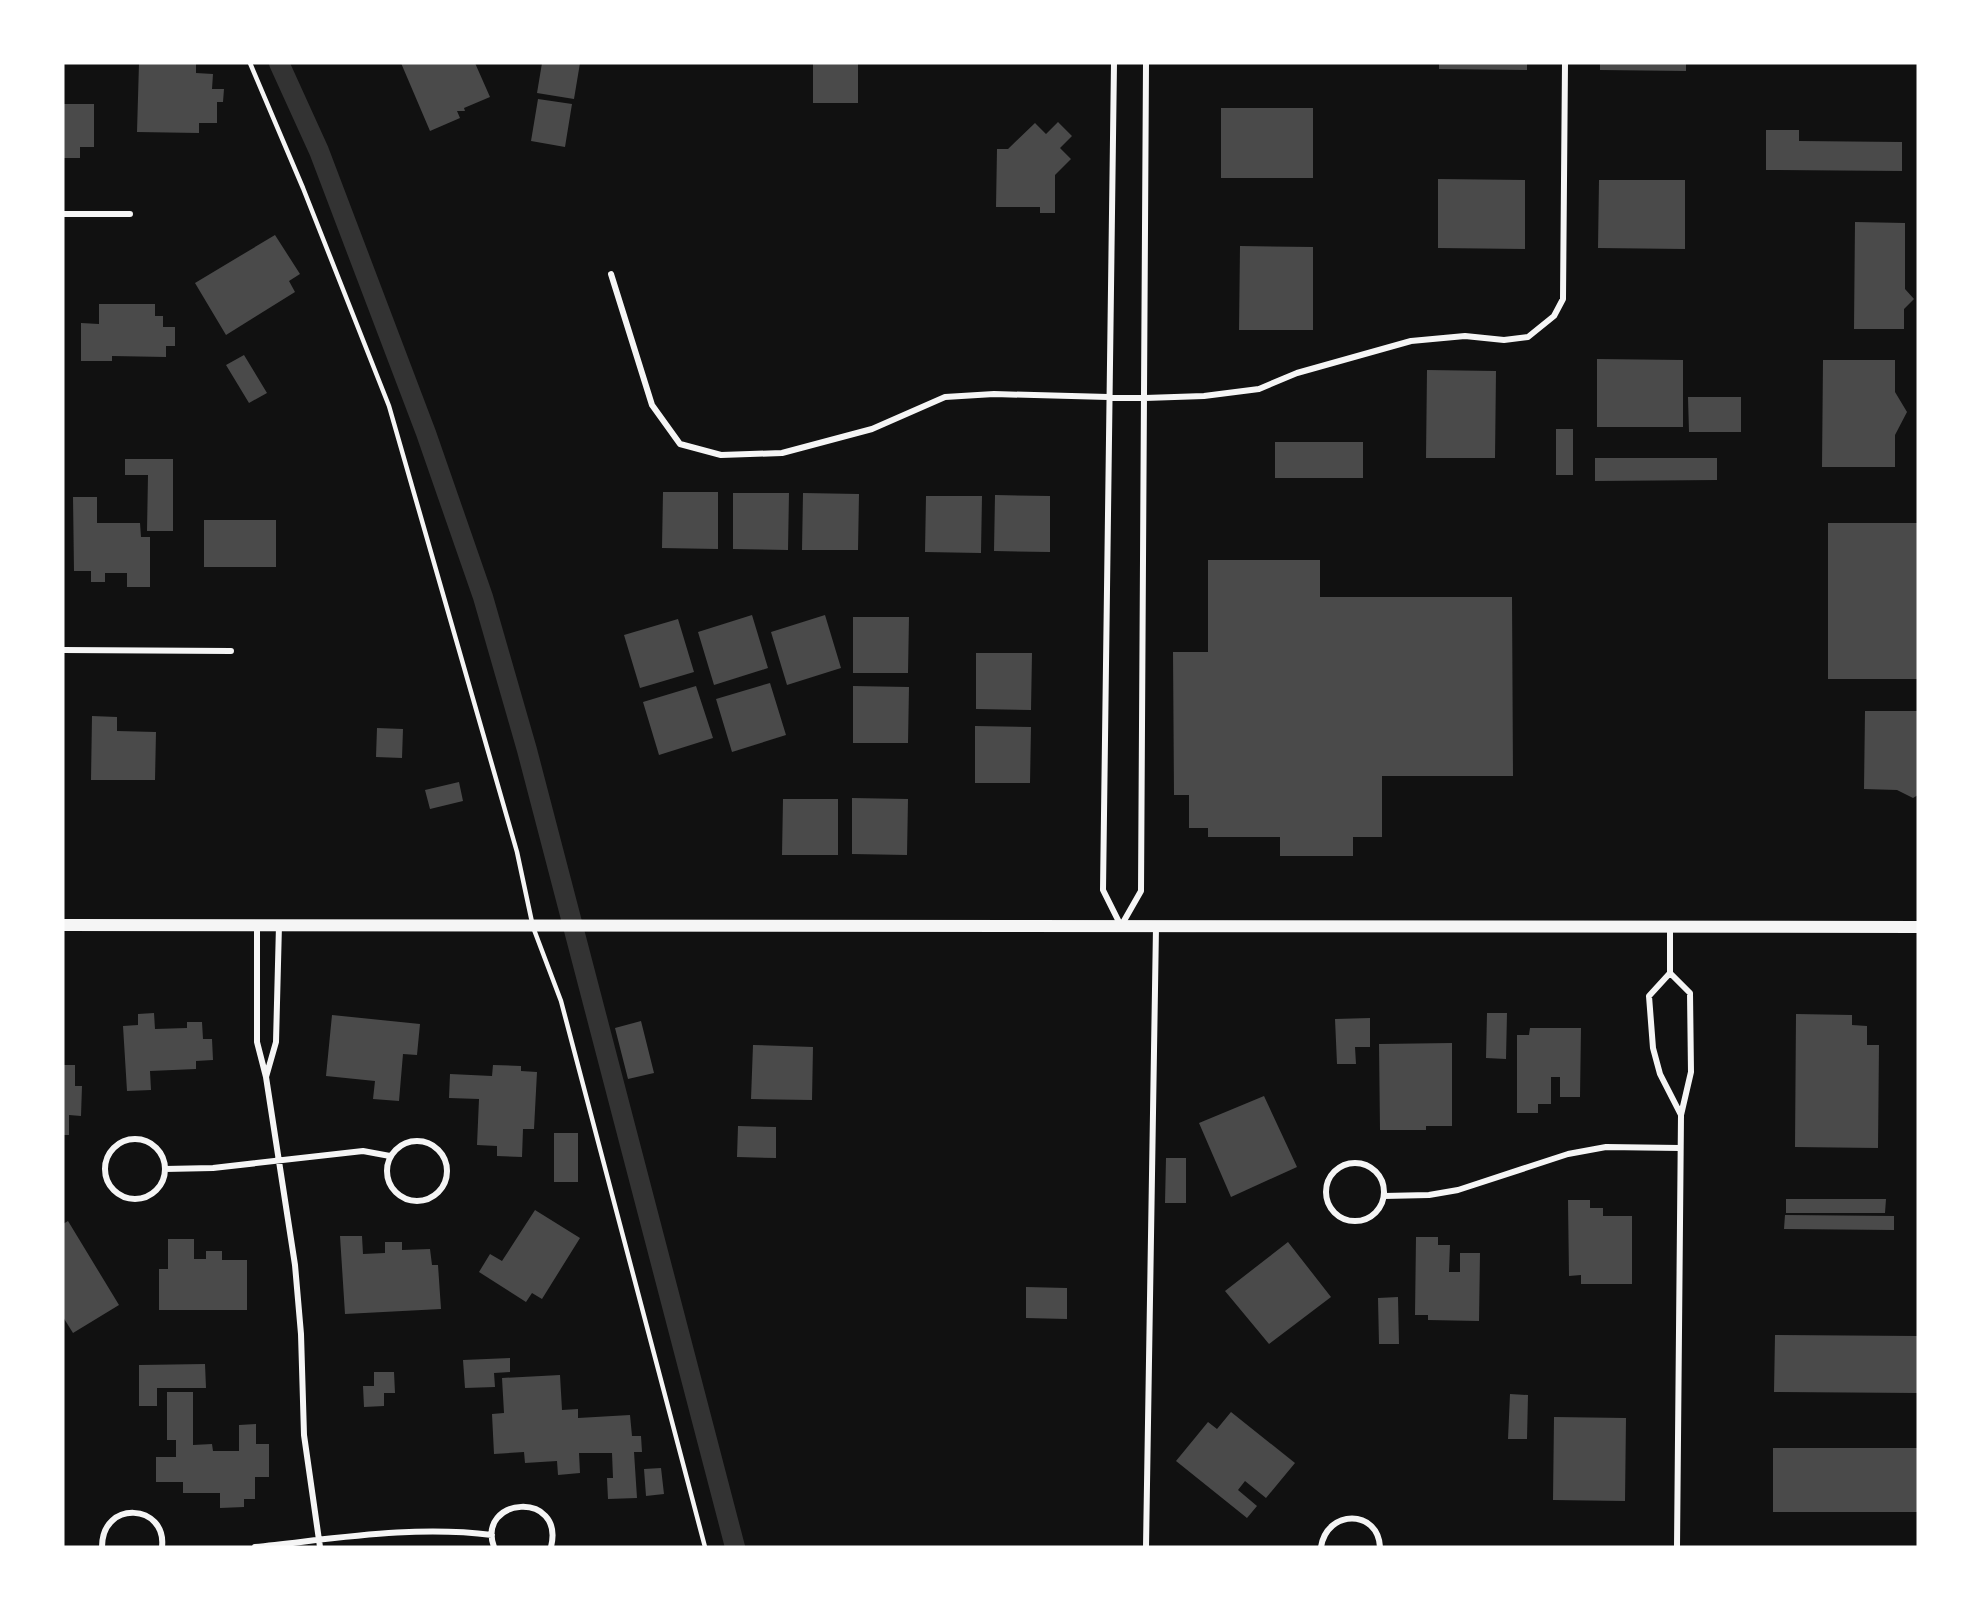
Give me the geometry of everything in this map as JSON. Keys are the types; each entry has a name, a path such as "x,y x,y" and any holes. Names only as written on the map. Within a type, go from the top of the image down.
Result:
{"main road":[{"path":"63,925 1918,927"}],"street":[{"path":"1114,63 1104,890 1121,926"},
{"path":"1121,926 1141,891 1146,63"},
{"path":"611,274 652,405 680,444 721,455 782,453 872,429 945,397 994,394 1145,398 1204,396 1259,389 1298,373 1411,341 1465,336 1504,340 1528,337 1554,316 1563,299 1565,63"},
{"path":"63,214 130,214"},
{"path":"63,650 231,651"},
{"path":"257,925 257,1042 266,1077 299,1298 304,1435 320,1547"},
{"path":"266,1077 276,1042 279,925"},
{"path":"1146,1547 1156,926"},
{"path":"1671,927 1670,973 1649,996 1653,1048 1660,1074 1681,1115"},
{"path":"1670,973 1690,993 1691,1072 1681,1115 1680,1148 1677,1547"},
{"path":"132,1138 142,1139 159,1150 165,1169 159,1187 143,1199 133,1200 114,1192 104,1174 104,1164 114,1146 132,1138"},
{"path":"425,1141 434,1146 446,1161 447,1180 442,1189 426,1201 405,1199 390,1186 387,1176 390,1156 405,1143 425,1141"},
{"path":"1384,1196 1430,1195 1458,1190 1568,1154 1606,1147 1680,1148"},
{"path":"165,1169 213,1168 363,1151 390,1156"},
{"path":"1357,1163 1374,1170 1384,1185 1384,1196 1375,1213 1357,1221 1338,1216 1327,1200 1326,1191 1332,1173 1339,1167 1357,1163"},
{"path":"494,1547 492,1535 495,1522 502,1514 510,1508 530,1507 539,1511 551,1527 551,1547"},
{"path":"102,1547 105,1528 120,1514 130,1512 140,1513 156,1524 161,1533 163,1547"},
{"path":"1322,1547 1323,1537 1335,1523 1353,1518 1370,1525 1376,1532 1380,1547"},
{"path":"255,1547 408,1531 492,1535"}],"lane":[{"path":"250,63 303,188 389,406 561,1001 705,1547"}],"building":[{"path":"139,63 196,63 196,73 213,74 212,89 224,89 223,102 217,102 217,123 199,123 199,133 137,132"},
{"path":"401,63 475,63 490,97 464,108 465,111 457,111 460,118 430,131"},
{"path":"542,63 580,63 574,99 537,93"},
{"path":"813,63 858,63 858,103 813,103"},
{"path":"1439,63 1527,63 1527,70 1439,69"},
{"path":"1600,63 1686,63 1686,71 1600,70"},
{"path":"538,99 572,104 565,147 531,141"},
{"path":"63,104 94,104 94,147 80,147 80,158 63,158"},
{"path":"1221,108 1313,108 1313,178 1221,178"},
{"path":"1058,122 1072,136 1060,148 1071,159 1055,175 1055,213 1040,213 1040,207 996,207 997,149 1008,149 1035,123 1046,134"},
{"path":"1766,130 1799,130 1799,141 1902,142 1902,171 1766,170"},
{"path":"1438,179 1525,180 1525,249 1438,248"},
{"path":"1599,180 1685,180 1685,249 1598,248"},
{"path":"1855,222 1905,223 1905,289 1914,299 1904,309 1904,329 1854,329"},
{"path":"275,235 300,274 289,281 295,292 226,335 195,283"},
{"path":"1240,246 1313,247 1313,330 1239,330"},
{"path":"99,304 155,304 155,316 163,316 163,327 175,327 175,346 166,346 166,357 112,356 112,361 81,361 81,323 99,324"},
{"path":"244,355 267,393 249,403 226,365"},
{"path":"1597,359 1683,360 1683,427 1597,427"},
{"path":"1823,360 1895,360 1895,392 1907,412 1895,435 1895,467 1822,467"},
{"path":"1427,370 1496,371 1495,458 1426,458"},
{"path":"1688,397 1741,397 1741,432 1689,432"},
{"path":"1556,429 1573,429 1573,475 1556,475"},
{"path":"1275,442 1363,442 1363,478 1275,478"},
{"path":"1595,458 1717,458 1717,480 1595,481"},
{"path":"125,459 173,459 173,531 147,531 148,475 125,475"},
{"path":"663,492 718,492 718,549 662,548"},
{"path":"733,493 789,493 788,550 733,549"},
{"path":"803,493 859,494 858,550 802,550"},
{"path":"995,495 1050,496 1050,552 994,551"},
{"path":"926,496 982,496 981,553 925,552"},
{"path":"73,497 97,497 97,523 140,523 141,537 150,537 150,587 127,587 127,573 105,573 105,582 91,582 91,571 74,571"},
{"path":"204,520 276,520 276,567 204,567"},
{"path":"1828,523 1918,523 1918,679 1828,679"},
{"path":"1208,560 1320,560 1320,597 1512,597 1513,776 1382,776 1382,837 1353,837 1353,856 1280,856 1280,837 1208,837 1208,828 1189,828 1189,795 1174,795 1173,652 1208,652"},
{"path":"752,615 768,668 714,685 698,632"},
{"path":"825,615 841,668 787,685 771,632"},
{"path":"853,617 909,617 908,673 853,673"},
{"path":"678,619 694,672 640,688 624,635"},
{"path":"976,653 1032,653 1031,710 976,709"},
{"path":"770,683 786,735 732,752 716,699"},
{"path":"696,686 713,738 659,755 643,702"},
{"path":"853,686 909,687 908,743 853,743"},
{"path":"1865,711 1918,711 1918,795 1913,798 1897,790 1864,789"},
{"path":"92,716 117,717 117,731 156,732 155,780 91,780"},
{"path":"975,726 1031,727 1030,783 975,783"},
{"path":"377,728 403,729 402,758 376,757"},
{"path":"459,782 463,801 430,809 425,790"},
{"path":"852,798 908,799 907,855 852,854"},
{"path":"783,799 838,799 838,855 782,855"},
{"path":"154,1013 155,1029 187,1028 187,1022 202,1022 203,1039 212,1039 213,1060 196,1061 196,1069 150,1071 151,1090 127,1091 123,1026 138,1025 138,1014"},
{"path":"1487,1013 1507,1013 1506,1059 1486,1058"},
{"path":"1796,1014 1852,1015 1852,1025 1867,1026 1867,1045 1879,1045 1878,1148 1795,1147"},
{"path":"332,1015 420,1024 417,1055 403,1054 399,1101 373,1099 375,1081 326,1076"},
{"path":"1370,1018 1370,1047 1355,1047 1356,1064 1337,1064 1335,1019"},
{"path":"641,1021 654,1073 628,1079 615,1028"},
{"path":"1530,1028 1581,1028 1580,1097 1560,1097 1560,1077 1551,1077 1551,1104 1538,1104 1538,1113 1517,1113 1517,1035 1529,1035"},
{"path":"1452,1043 1452,1126 1426,1126 1426,1130 1380,1130 1379,1044"},
{"path":"753,1045 813,1047 812,1100 751,1099"},
{"path":"63,1065 75,1065 75,1086 82,1086 81,1116 69,1115 69,1135 63,1135"},
{"path":"493,1065 521,1066 521,1071 537,1072 534,1129 523,1129 522,1157 497,1156 497,1146 477,1145 479,1099 449,1098 450,1074 492,1076"},
{"path":"1264,1096 1297,1167 1231,1197 1199,1123"},
{"path":"738,1126 776,1127 776,1158 737,1157"},
{"path":"554,1133 578,1133 578,1182 554,1182"},
{"path":"1166,1158 1186,1158 1186,1203 1165,1203"},
{"path":"1786,1199 1886,1199 1885,1213 1786,1213"},
{"path":"1568,1200 1590,1200 1590,1208 1603,1208 1603,1216 1632,1216 1632,1284 1581,1284 1581,1275 1569,1276"},
{"path":"535,1210 580,1238 542,1299 532,1293 526,1302 479,1272 490,1254 502,1261"},
{"path":"1785,1215 1894,1216 1894,1230 1784,1229"},
{"path":"68,1221 119,1305 73,1333 63,1317 63,1224"},
{"path":"340,1236 362,1236 363,1254 385,1253 385,1242 402,1242 402,1250 430,1249 432,1265 438,1265 441,1309 345,1314"},
{"path":"1416,1237 1438,1237 1438,1245 1450,1245 1449,1272 1460,1272 1460,1253 1480,1253 1479,1321 1428,1320 1428,1315 1415,1315"},
{"path":"168,1239 194,1239 194,1259 206,1259 206,1251 222,1251 222,1260 247,1260 247,1310 159,1310 159,1269 168,1269"},
{"path":"1288,1242 1331,1297 1269,1344 1225,1291"},
{"path":"1026,1287 1067,1288 1067,1319 1026,1318"},
{"path":"1398,1297 1399,1344 1379,1344 1378,1298"},
{"path":"1775,1335 1918,1336 1918,1393 1774,1392"},
{"path":"510,1358 510,1372 494,1373 495,1387 465,1388 463,1360"},
{"path":"205,1364 206,1388 157,1388 157,1406 139,1406 139,1365"},
{"path":"374,1372 394,1372 395,1393 384,1393 384,1406 364,1407 363,1386 374,1386"},
{"path":"560,1375 562,1410 578,1409 578,1418 630,1415 632,1436 641,1436 642,1452 634,1452 637,1498 608,1499 607,1478 613,1478 612,1453 579,1453 580,1473 558,1475 557,1461 525,1463 524,1452 494,1454 492,1414 504,1413 502,1378"},
{"path":"167,1392 193,1392 193,1445 212,1444 213,1451 239,1451 239,1425 256,1424 256,1444 269,1444 269,1477 255,1477 255,1499 244,1499 244,1507 220,1508 220,1493 183,1493 183,1482 156,1482 156,1457 176,1457 176,1440 167,1440"},
{"path":"1510,1394 1528,1395 1527,1439 1508,1439"},
{"path":"1231,1412 1295,1463 1266,1498 1245,1481 1238,1490 1257,1506 1247,1518 1176,1461 1208,1422 1217,1429"},
{"path":"1554,1417 1626,1418 1625,1501 1553,1500"},
{"path":"1773,1448 1918,1448 1918,1512 1773,1512"},
{"path":"661,1468 664,1494 646,1496 644,1469"}],"waterway":[{"path":"279,63 319,151 426,433 483,597 527,750 735,1547"}]}
